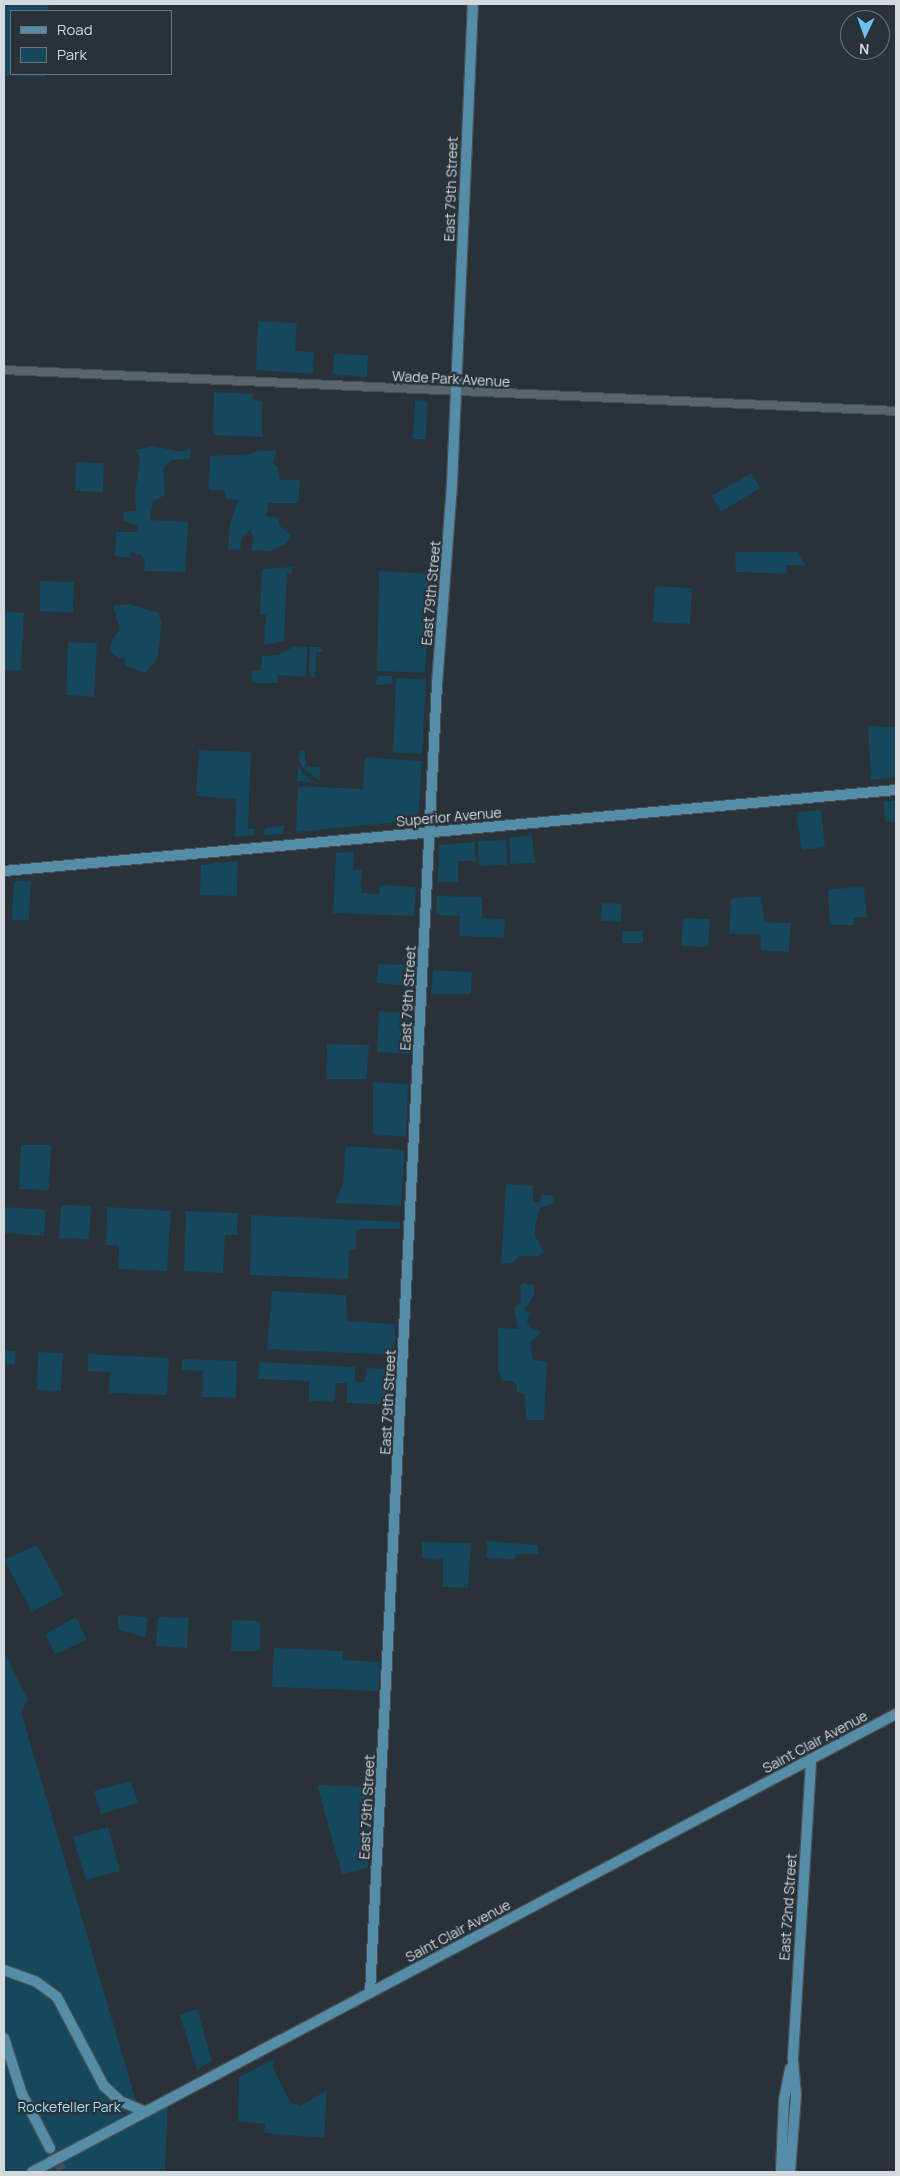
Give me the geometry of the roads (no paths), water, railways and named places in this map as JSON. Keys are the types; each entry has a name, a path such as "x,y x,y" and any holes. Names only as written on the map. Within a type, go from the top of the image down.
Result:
{"main road":[{"name":"East 79th Street","path":"370,1993 430,833 456,391 473,4"},
{"name":"Superior Avenue","path":"4,871 896,790"},
{"name":"Saint Clair Avenue","path":"32,2172 896,1714"},
{"name":"East 72nd Street","path":"790,2172 796,2095 793,2057 811,1760"},
{"path":"4,1970 42,1984 57,1997 104,2086 120,2101 146,2112"},
{"path":"4,2038 19,2085 50,2148"},
{"name":"East 72nd Street","path":"781,2172 784,2100 793,2057"}],"street":[{"name":"Wade Park Avenue","path":"4,370 896,411"}],"waterway":[{"path":"4,2092 4,2107"}],"tunnel":[{"path":"50,2148 63,2172"}],"park label":[{"name":"Rockefeller Park","path":"69,2107"}]}
